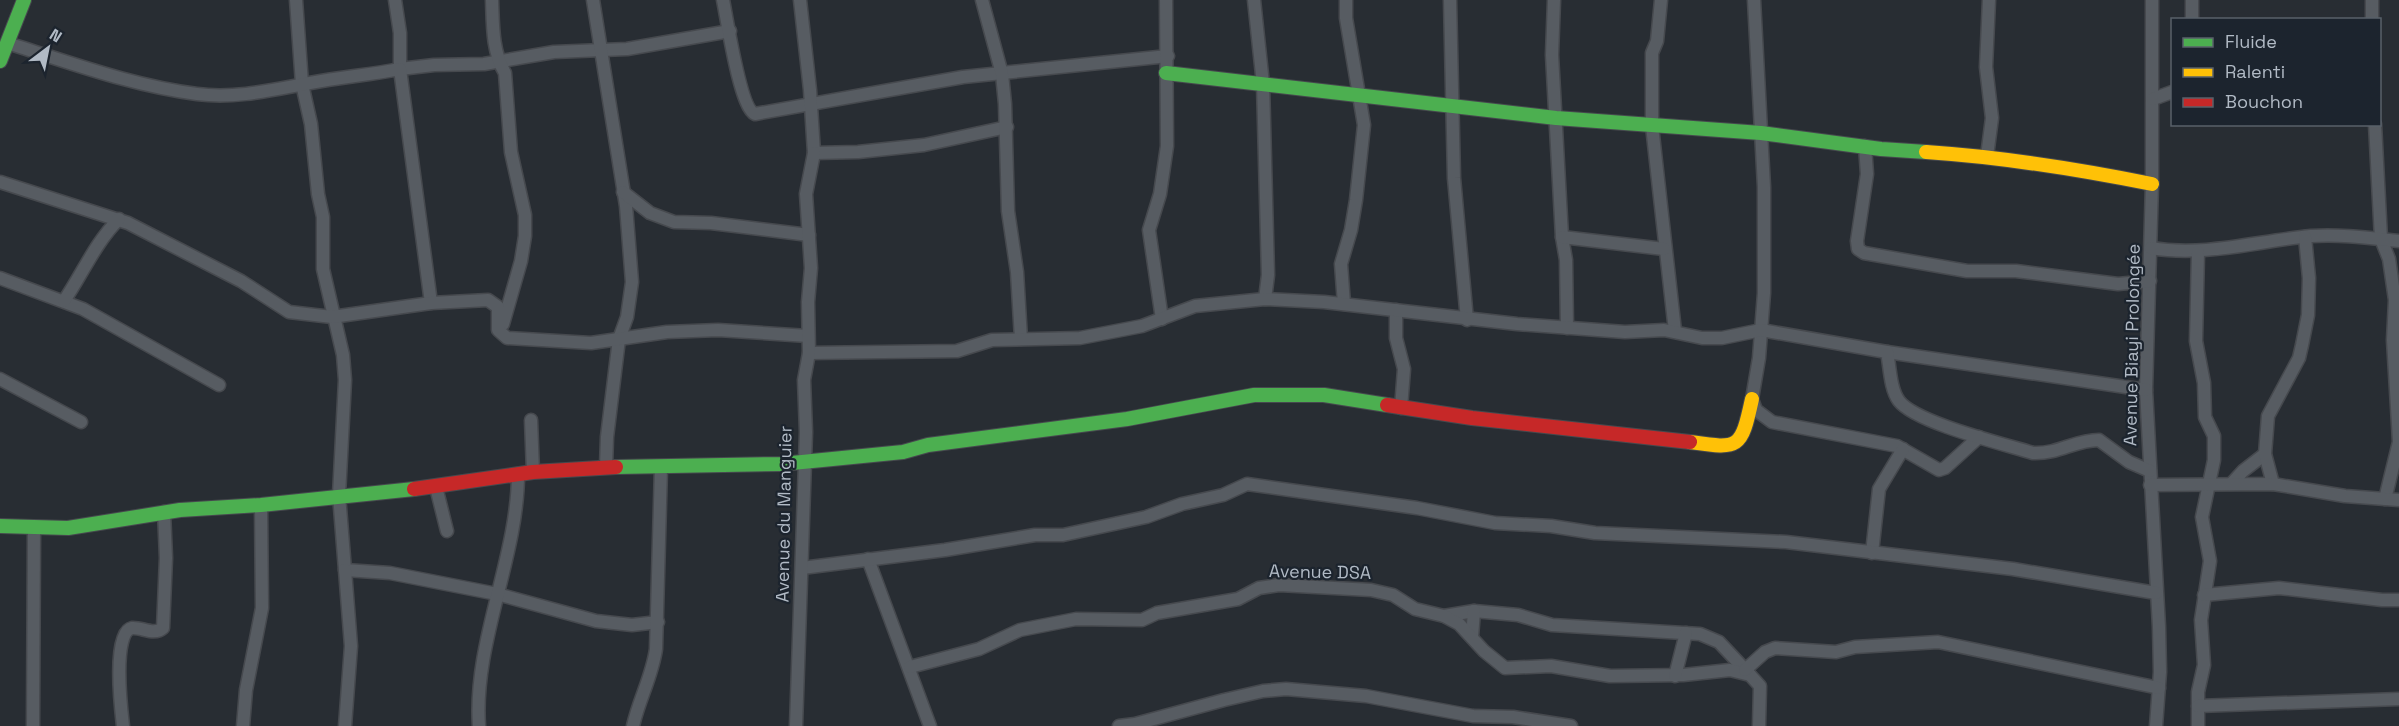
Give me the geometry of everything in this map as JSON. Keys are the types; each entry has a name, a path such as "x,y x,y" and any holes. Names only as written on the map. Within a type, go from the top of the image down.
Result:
{"street":[{"path":"0,61 24,0"},
{"path":"296,0 302,84 311,124 318,194 323,217 323,269 332,317 341,339 345,380 339,495 351,646 345,726"},
{"path":"395,0 400,33 400,69 431,303"},
{"path":"492,0 498,62 505,73 511,152 525,225 521,261 500,334"},
{"path":"593,0 623,192 632,282 627,317 619,339 607,437 606,467"},
{"path":"725,0 739,78 752,113 811,106 900,86 1168,56"},
{"name":"Avenue du Manguier","path":"796,726 802,568 803,460 806,432 804,380 809,353 807,302 811,268 806,194 814,153 800,0"},
{"path":"982,0 1002,74 1007,127 1007,204 1017,272 1021,339"},
{"path":"1162,319 1149,230 1160,194 1167,146 1166,0"},
{"path":"1254,0 1263,84 1268,275 1265,299"},
{"path":"1344,304 1341,264 1351,230 1356,200 1364,124 1346,18 1346,0"},
{"path":"1450,0 1454,178 1467,320"},
{"path":"1554,0 1552,55 1562,237 1566,260 1567,328"},
{"path":"1661,0 1657,41 1652,53 1652,126 1675,331"},
{"path":"0,526 34,529 85,526 164,512 261,505 339,495 436,487 533,472 606,467 782,464 803,460 903,452 927,445 1127,419 1254,395 1324,395 1472,418 1644,435 1728,447 1739,439 1752,399 1761,330 1764,187 1754,0"},
{"path":"1987,156 1992,118 1986,67 1989,0"},
{"name":"Avenue Biayi Prolongée","path":"2152,0 2152,184 2146,390 2159,688 2156,726"},
{"path":"2192,0 2192,18"},
{"path":"2372,0 2372,18"},
{"path":"7,43 152,87 199,95 266,92 400,69 498,62 543,54 668,43 730,31"},
{"path":"1166,73 1556,118 1761,133 1865,146 1987,156 2033,165 2068,166 2152,184"},
{"path":"2153,99 2171,92"},
{"path":"2375,126 2381,239 2389,259 2395,300 2393,340 2398,424 2397,450 2385,499"},
{"path":"814,153 858,152 924,145 1007,127"},
{"path":"1865,146 1867,174 1857,241 1858,249 1864,253 1967,271 2016,271 2075,281 2118,284 2150,281"},
{"path":"0,182 119,219 241,281 286,311 332,317 431,303 490,301 498,307 500,334"},
{"path":"623,192 650,213 674,222 711,223 809,235"},
{"path":"64,301 101,238 119,219"},
{"path":"2151,248 2198,252 2305,237 2362,236 2399,241"},
{"path":"1562,237 1664,249"},
{"path":"2273,484 2265,454 2271,407 2299,358 2308,315 2310,278 2305,237"},
{"path":"2198,252 2196,341 2204,383 2205,417 2214,436 2211,487 2202,517 2210,561 2201,632 2204,665 2198,706 2198,726"},
{"path":"0,278 83,309 219,385"},
{"path":"809,353 957,351 992,340 1080,338 1142,326 1206,304 1265,299 1344,304 1467,320 1617,332 1675,331 1702,338 1722,338 1761,330 1887,352 2146,390"},
{"path":"1396,310 1396,338 1404,369 1401,408"},
{"path":"500,334 507,338 591,343 668,332 718,330 808,336"},
{"path":"1887,352 1894,391 1900,402 1914,415 2033,453 2050,454 2082,441 2099,440 2128,462 2150,471"},
{"path":"0,380 81,422"},
{"path":"1752,399 1756,410 1772,422 1903,448 1939,470 1945,468 1979,437"},
{"path":"531,420 533,472"},
{"path":"1872,554 1879,489 1903,448"},
{"path":"2232,483 2265,454"},
{"path":"633,726 653,670 658,622 661,467"},
{"path":"479,726 480,679 516,510 518,474"},
{"path":"2150,485 2211,487 2232,483 2273,484 2346,496 2399,500"},
{"path":"802,568 1084,531 1210,499 1247,484 1417,508 1495,523 1551,526 1595,533 1739,538 2013,569 2156,593"},
{"path":"436,487 447,531"},
{"path":"243,726 246,690 262,608 261,505"},
{"path":"123,726 120,669 122,637 125,631 133,628 156,632 163,628 166,558 164,512"},
{"path":"33,726 34,529"},
{"path":"868,559 930,726"},
{"path":"345,570 390,573 497,594 596,621 632,625 658,622"},
{"name":"Avenue DSA","path":"910,667 979,649 1005,635 1030,628 1076,619 1142,620 1157,613 1238,599 1260,588 1279,585 1384,592 1393,595 1414,609 1444,616 1459,624 1484,651 1505,668 1551,666 1610,676 1676,676 1730,670 1748,672"},
{"path":"2204,595 2280,588 2350,597 2399,600"},
{"path":"1444,616 1474,611 1518,615 1540,623 1700,634 1719,642 1760,686 1759,726"},
{"path":"1472,637 1474,611"},
{"path":"1676,676 1686,633"},
{"path":"1748,672 1765,652 1775,648 1836,652 1855,647 1938,642 2159,688"},
{"path":"1119,726 1135,724 1263,691 1286,689 1366,696 1473,716 1513,717 1571,726"},
{"path":"2198,706 2399,699"}],"traffic: fast":[{"path":"0,61 24,0"},
{"path":"1166,73 1556,118 1761,133 1881,149 1926,152"},
{"path":"616,467 782,464 903,452 928,445 1127,419 1254,395 1324,395 1387,405"},
{"path":"0,526 68,528 180,510 261,505 414,489"}],"traffic: slow":[{"path":"1926,152 2039,164 2152,184"},
{"path":"1690,442 1719,445 1735,442 1745,428 1752,399"}],"traffic: jam":[{"path":"1387,405 1472,418 1690,442"},
{"path":"414,489 533,472 616,467"}]}
